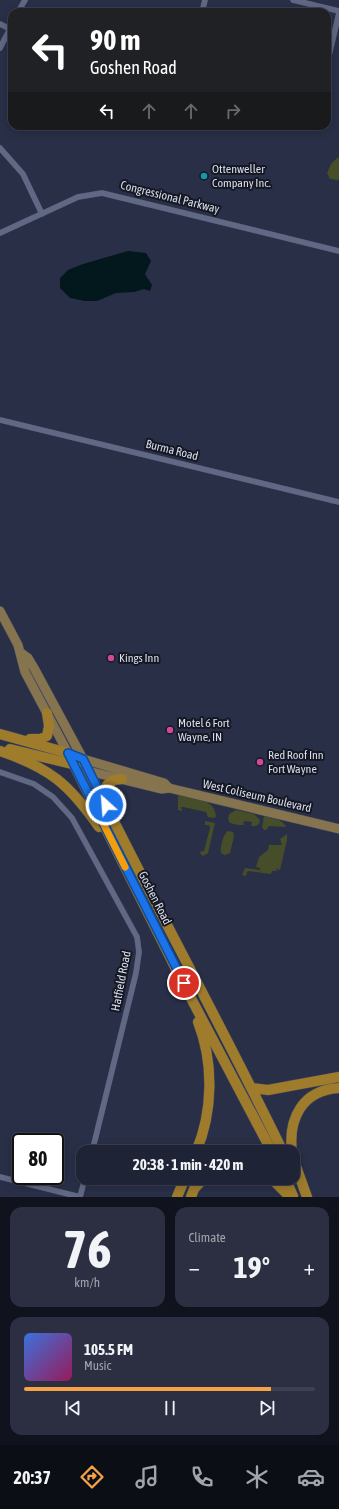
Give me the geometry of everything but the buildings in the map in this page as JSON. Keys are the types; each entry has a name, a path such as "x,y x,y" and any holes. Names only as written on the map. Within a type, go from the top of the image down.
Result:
{"highway":[{"path":"17,739 40,739 47,736 49,726 46,713"},
{"name":"West Coliseum Boulevard","path":"0,734 68,753 83,759"},
{"name":"West Coliseum Boulevard","path":"0,747 73,764 88,771"},
{"path":"0,751 40,767 58,778 80,800 124,864"},
{"name":"Goshen Road","path":"68,753 184,983 268,1145"},
{"path":"83,759 252,1088 280,1145"},
{"path":"106,805 107,785 114,780 122,779"},
{"path":"184,983 203,1033 209,1070 208,1111 198,1145"},
{"path":"252,1088 268,1090 339,1077"},
{"path":"292,1145 292,1122 297,1111 317,1093 330,1088 339,1088"},
{"path":"300,1178 307,1197"},
{"path":"300,1184 307,1197"},
{"path":"177,1197 182,1185"},
{"path":"191,1197 194,1189 198,1185"},
{"path":"278,1185 290,1197"},
{"path":"288,1185 294,1197"}],"main road":[{"name":"Goshen Road","path":"0,611 21,653 21,660 25,672 68,753"},
{"name":"Goshen Road","path":"21,653 28,658 34,668 83,759"},
{"name":"West Coliseum Boulevard","path":"83,759 164,783 169,788"},
{"name":"West Coliseum Boulevard","path":"88,771 162,789 169,788 339,829"}],"street":[{"path":"293,0 324,8"},
{"path":"331,47 339,12"},
{"path":"0,48 8,33"},
{"path":"0,148 23,174 42,214"},
{"name":"Congressional Parkway","path":"0,233 78,197 96,193 108,194 339,251"},
{"name":"Burma Road","path":"0,420 339,502"},
{"name":"Hatfield Road","path":"0,772 34,784 53,797 69,813 110,885 138,942 139,956 136,973 94,1145"},
{"path":"0,1177 80,1197 83,1185"}],"green space":[{"path":"339,158 339,180 330,179 327,173 331,164"},
{"path":"178,795 203,800 212,806 216,817 208,817 206,812 183,807 181,807 182,811 178,810"},
{"path":"236,810 254,814 260,820 259,824 256,826 251,826 252,822 245,821 243,822 244,825 230,823 228,819 229,814"},
{"path":"264,816 274,818 282,822 286,827 269,826 266,830 264,830 262,827"},
{"path":"205,821 215,823 208,853 203,856 199,852 204,851 210,828 209,825 205,825"},
{"path":"228,831 233,832 234,836 230,853 225,855 221,853 221,847 223,838"},
{"path":"287,834 280,870 275,868 278,871 272,871 271,874 249,871 247,872 246,876 242,875 245,868 260,870 260,868 256,867 259,857 268,850 269,845 282,845 280,839"}],"shaded area":[{"path":"128,251 146,253 151,261 145,274 152,285 150,291 144,289 134,292 116,293 97,301 85,301 70,298 60,288 60,278 68,270"}],"slow traffic":[{"path":"96,809 125,867"}],"place":[{"name":"Ottenweller Company Inc.","path":"204,176"},
{"name":"Kings Inn","path":"111,658"},
{"name":"Motel 6 Fort Wayne, IN","path":"170,730"},
{"name":"Red Roof Inn Fort Wayne","path":"260,762"}],"route":[{"path":"106,805 83,759 68,753 184,983"}]}
